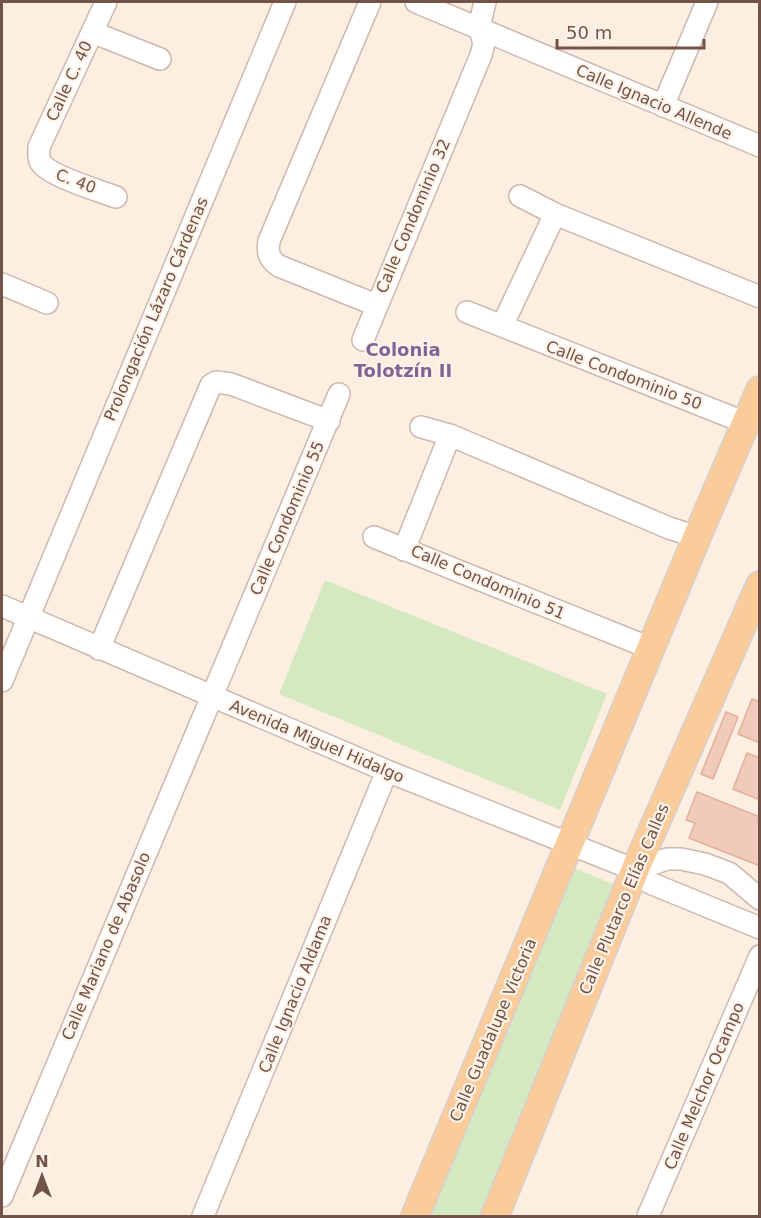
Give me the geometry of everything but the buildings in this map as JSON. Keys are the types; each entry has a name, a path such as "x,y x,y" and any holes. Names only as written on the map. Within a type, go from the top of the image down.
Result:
{"main road":[{"path":"570,844 759,390"},
{"name":"Calle Plutarco Elías Calles","path":"495,1216 635,870 759,585"},
{"name":"Calle Guadalupe Victoria","path":"415,1216 570,844"}],"street":[{"name":"Calle C. 40","path":"40,162 39,147 106,2"},
{"name":"Prolongación Lázaro Cárdenas","path":"2,681 285,2"},
{"name":"Calle Condominio 32","path":"370,2 267,249 269,256 279,266 376,305 481,55 484,43 479,27 485,2"},
{"name":"Calle Ignacio Allende","path":"416,2 759,146"},
{"path":"663,106 707,2"},
{"path":"92,32 160,59"},
{"name":"C. 40","path":"40,162 50,171 116,197"},
{"path":"520,196 555,213 759,297"},
{"path":"502,326 555,213"},
{"path":"2,284 47,303"},
{"path":"363,340 376,305"},
{"name":"Calle Condominio 50","path":"467,312 746,423"},
{"name":"Calle Condominio 55","path":"99,649 211,385 216,382 231,384 329,422 211,696"},
{"path":"329,422 339,394"},
{"path":"421,427 450,435 669,528 697,537"},
{"name":"Calle Condominio 51","path":"450,435 404,550 650,648"},
{"path":"374,537 404,550"},
{"name":"Avenida Miguel Hidalgo","path":"2,606 387,771 635,870 650,883 759,928"},
{"name":"Calle Mariano de Abasolo","path":"2,1196 211,696"},
{"name":"Calle Ignacio Aldama","path":"203,1216 387,771"},
{"path":"635,870 667,859 681,859 705,864 729,873 756,892"},
{"name":"Calle Melchor Ocampo","path":"648,1216 759,956"}],"green space":[{"path":"325,580 607,694 560,810 279,694"},
{"path":"572,867 618,886 481,1216 426,1216"}],"district":[{"name":"Colonia Tolotzín II","path":"403,359"}]}
